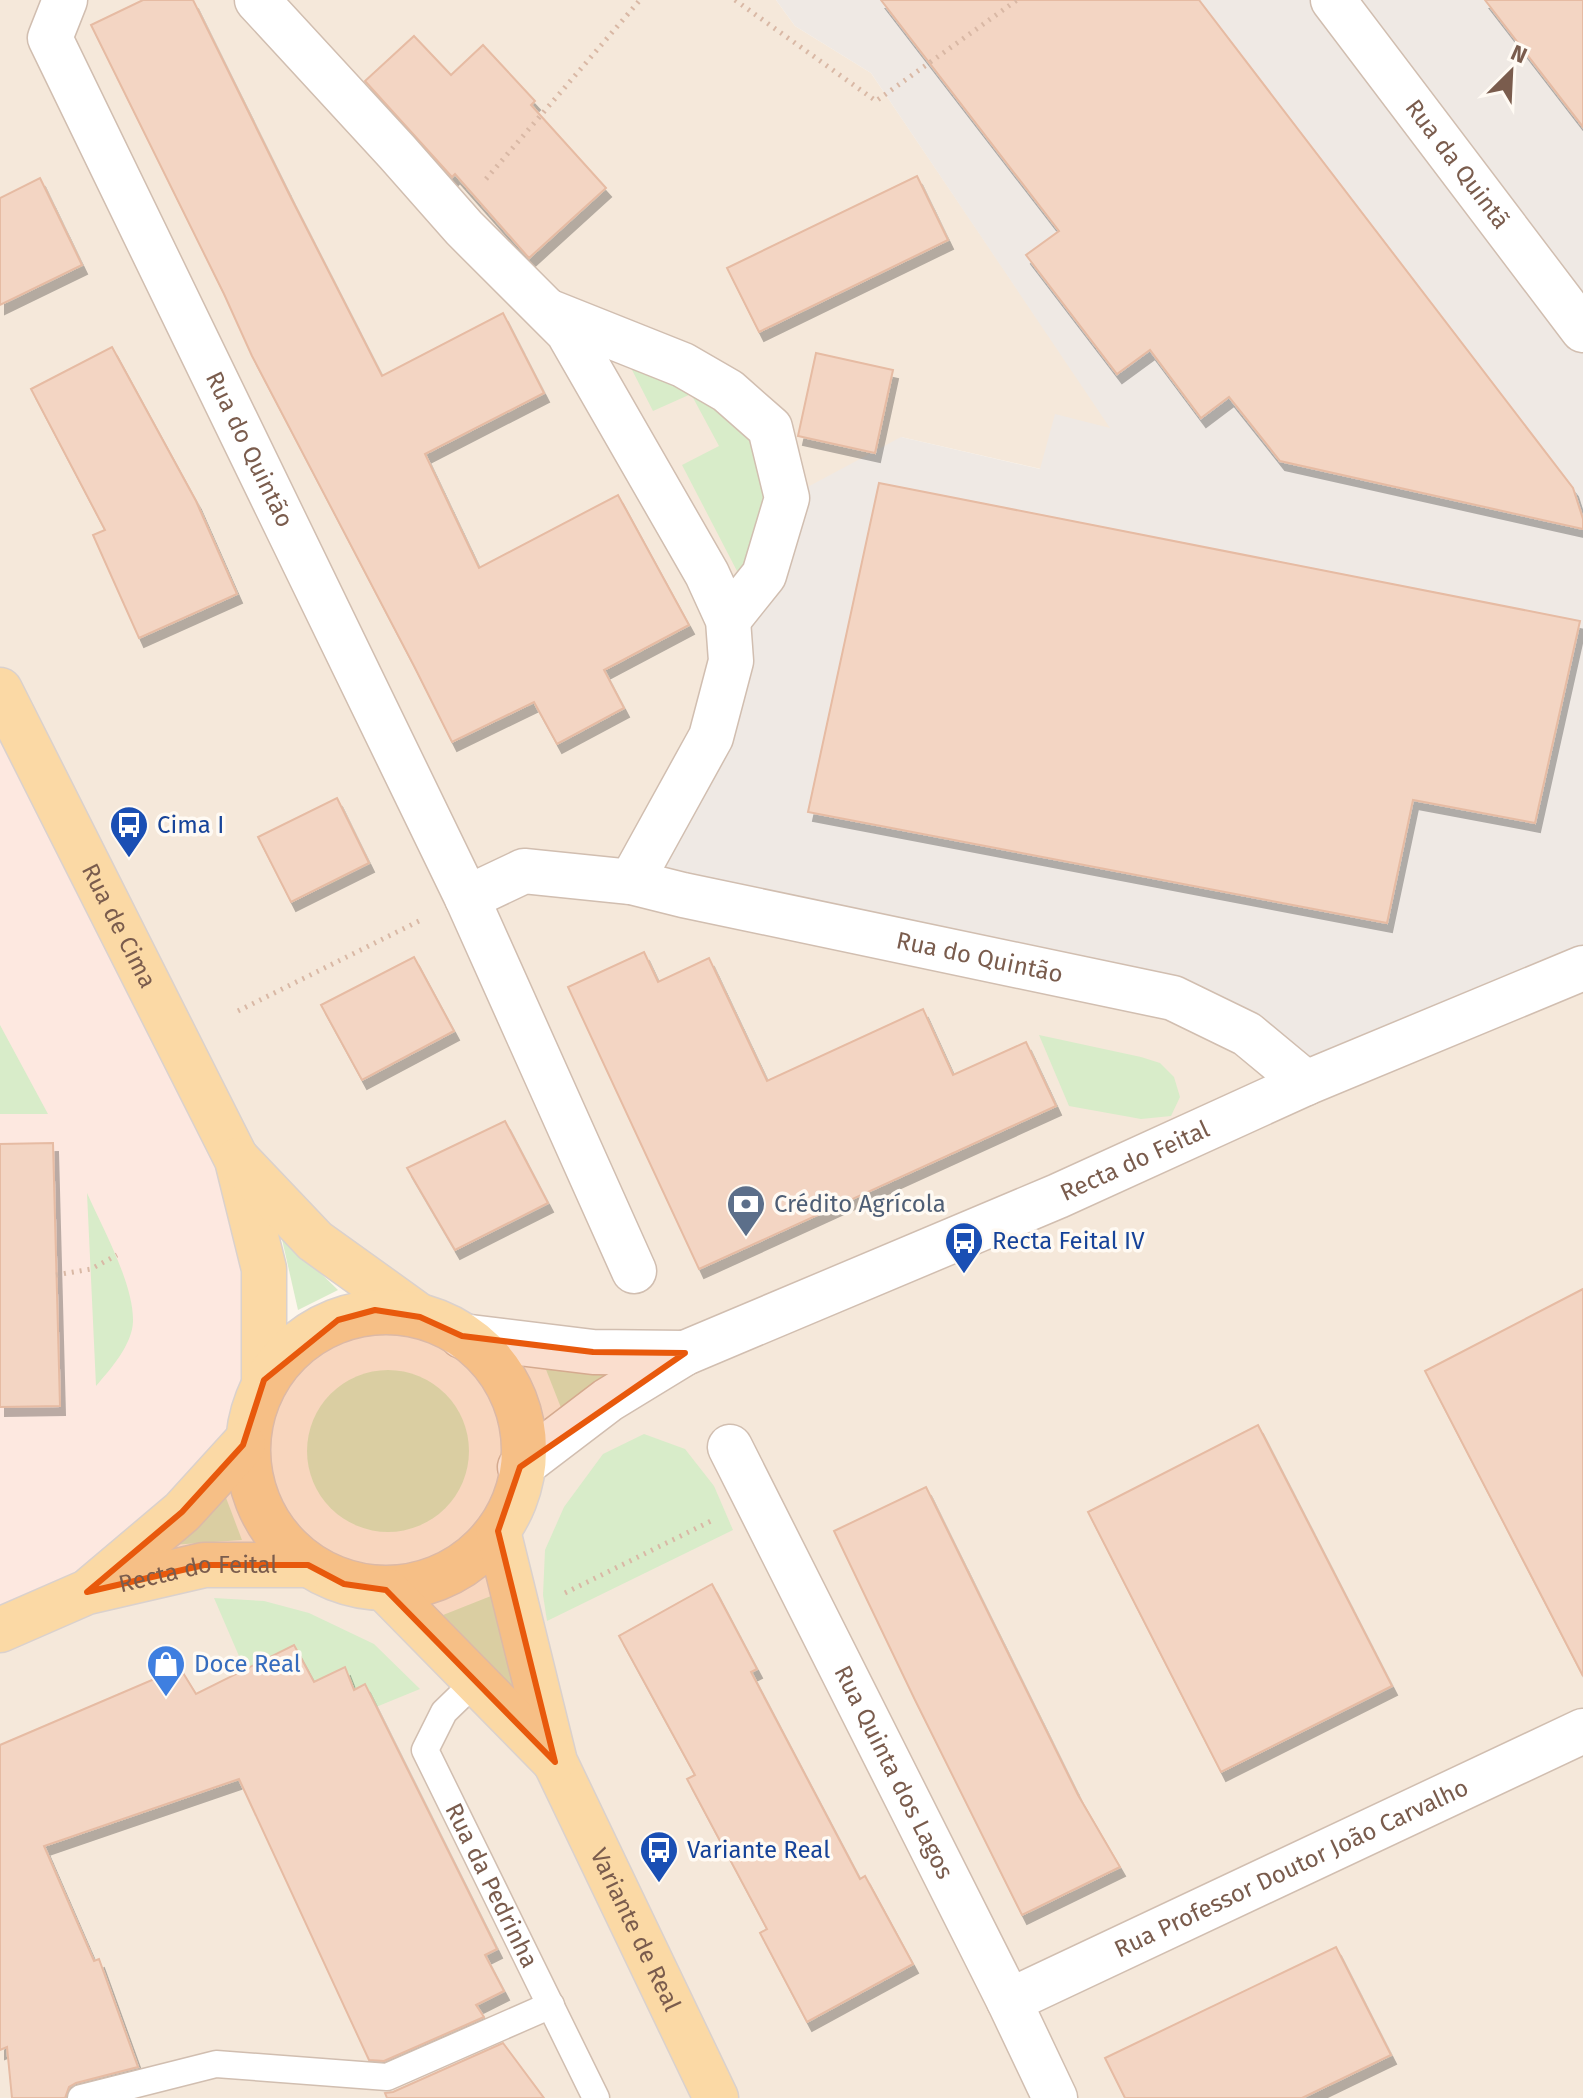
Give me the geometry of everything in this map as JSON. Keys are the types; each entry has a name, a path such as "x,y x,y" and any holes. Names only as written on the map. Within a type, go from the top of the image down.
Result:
{"main road":[{"name":"Rua de Cima","path":"0,690 237,1160 264,1269 264,1380"},
{"name":"Rua de Cima","path":"237,1160 315,1241 420,1317"},
{"name":"Recta do Feital","path":"375,1310 420,1317 462,1336 498,1367 518,1399 524,1433 520,1467 513,1498 498,1531 470,1560 433,1580 386,1590 344,1584 308,1565 264,1514 243,1445 249,1411 264,1380 303,1343 338,1320 375,1310"},
{"name":"Recta do Feital","path":"87,1592 182,1512 243,1445"},
{"name":"Variante de Real","path":"498,1531 555,1762 716,2098"},
{"name":"Recta do Feital","path":"0,1630 87,1592 204,1565 308,1565"},
{"name":"Variante de Real","path":"386,1590 555,1762"}],"street":[{"name":"Rua do Quintão","path":"65,0 50,38 467,898 634,1271"},
{"path":"257,0 454,216 568,332 707,574 728,620 731,661 711,737 631,882"},
{"name":"Rua da Quintã","path":"1333,0 1583,330"},
{"path":"546,311 683,365 728,391 770,428 787,498 764,575 728,620"},
{"name":"Rua do Quintão","path":"467,898 524,871 631,882 1173,998 1247,1034 1306,1083"},
{"name":"Recta do Feital","path":"520,1467 608,1400 685,1353 1058,1196 1306,1083 1583,968"},
{"name":"Recta do Feital","path":"462,1336 593,1352 685,1353"},
{"name":"Rua Quinta dos Lagos","path":"730,1447 1055,2098"},
{"name":"Rua Professor Doutor João Carvalho","path":"1009,2001 1580,1735"}],"lane":[{"name":"Rua da Pedrinha","path":"476,1681 444,1712 425,1750 596,2098"},
{"path":"81,2098 216,2064 387,2077 551,2005"}],"path":[{"path":"454,216 640,0"},
{"path":"735,0 876,101 1017,0"},
{"path":"238,1011 467,898"},
{"path":"56,1275 91,1269 117,1255"},
{"path":"553,1599 755,1499"}],"highlighted area":[{"path":"375,1310 420,1317 462,1336 593,1352 685,1353 520,1467 498,1531 555,1762 386,1590 344,1584 308,1565 204,1565 87,1592 182,1512 243,1445 264,1380 338,1320"}],"shaded area":[{"path":"0,0 776,0 795,26 871,73 1111,428 1041,469 901,437 1583,968 1583,2098 0,2098 0,1625 308,1565 344,1584 386,1590 554,1761 498,1531 513,1498 520,1467 684,1354 462,1336 420,1317 237,1160 0,690"},
{"path":"776,0 1583,0 1583,968 1306,1083 1247,1034 631,882 787,498 901,437 1040,469 1055,414 1110,428 871,73 795,26"},
{"path":"0,690 237,1160 264,1380 249,1411 243,1445 182,1512 0,1630"}],"green space":[{"path":"630,366 706,397 748,432 769,474 765,512 749,559 738,573 682,465 719,446 691,394 653,411"},
{"path":"0,1025 48,1114 0,1114"},
{"path":"1039,1035 1160,1063 1174,1077 1180,1097 1171,1116 1141,1119 1069,1106"},
{"path":"87,1193 123,1274 133,1322 125,1348 96,1386"},
{"path":"281,1235 338,1290 298,1310"},
{"path":"543,1362 631,1371 565,1418"},
{"path":"388,1370 419,1376 445,1394 463,1420 469,1451 463,1482 445,1508 419,1526 388,1532 357,1526 331,1508 313,1482 307,1451 313,1420 331,1394 357,1376"},
{"path":"644,1434 685,1449 714,1486 733,1530 547,1621 543,1595 545,1550 564,1507 603,1454"},
{"path":"225,1495 242,1540 172,1545"},
{"path":"496,1594 513,1687 443,1615"},
{"path":"214,1598 264,1601 309,1613 374,1644 420,1689 376,1707 365,1684 354,1690 345,1667 314,1682 245,1670"}],"building":[{"path":"143,0 193,0 382,376 503,313 544,393 425,454 479,568 618,495 689,625 604,670 624,708 557,744 534,702 452,742 252,356 91,25"},
{"path":"881,0 1199,0 1573,488 1583,529 1280,461 1229,397 1201,418 1150,350 1117,374 1026,255 1059,231"},
{"path":"1485,0 1583,0 1583,127"},
{"path":"414,36 451,75 483,45 535,101 531,105 606,188 529,258 455,174 452,177 365,81"},
{"path":"917,176 948,240 759,332 727,268"},
{"path":"40,178 82,265 0,305 0,198"},
{"path":"112,347 196,501 237,594 139,638 93,535 105,530 31,389"},
{"path":"816,353 893,370 875,453 798,436"},
{"path":"879,483 1580,621 1535,823 1413,800 1387,923 808,812"},
{"path":"337,798 369,863 291,902 258,837"},
{"path":"644,952 658,982 709,958 767,1081 923,1009 953,1075 1026,1042 1056,1106 699,1269 568,987"},
{"path":"414,957 454,1031 362,1080 321,1005"},
{"path":"505,1121 548,1203 455,1250 407,1168"},
{"path":"53,1143 60,1406 0,1407 0,1144"},
{"path":"1583,1289 1583,1676 1425,1371"},
{"path":"1258,1425 1392,1686 1221,1772 1088,1512"},
{"path":"926,1487 1078,1795 1120,1867 1022,1915 834,1531"},
{"path":"712,1584 757,1669 751,1672 860,1879 865,1876 913,1964 807,2022 760,1933 767,1929 687,1779 695,1775 619,1636"},
{"path":"294,1645 314,1682 345,1667 354,1690 365,1684 497,1949 485,1955 504,1991 476,2005 484,2017 384,2061 369,2060 239,1779 44,1846 94,1961 99,1959 138,2067 76,2083 69,2087 65,2098 12,2098 7,2047 0,2050 0,1745 180,1668 196,1694"},
{"path":"1336,1947 1391,2055 1302,2098 1125,2098 1105,2058"},
{"path":"503,2043 544,2098 387,2098 385,2093"}],"place":[{"name":"Cima I","path":"129,859"},
{"name":"Crédito Agrícola","path":"746,1238"},
{"name":"Recta Feital IV","path":"964,1275"},
{"name":"Doce Real","path":"166,1698"},
{"name":"Variante Real","path":"659,1884"}]}
